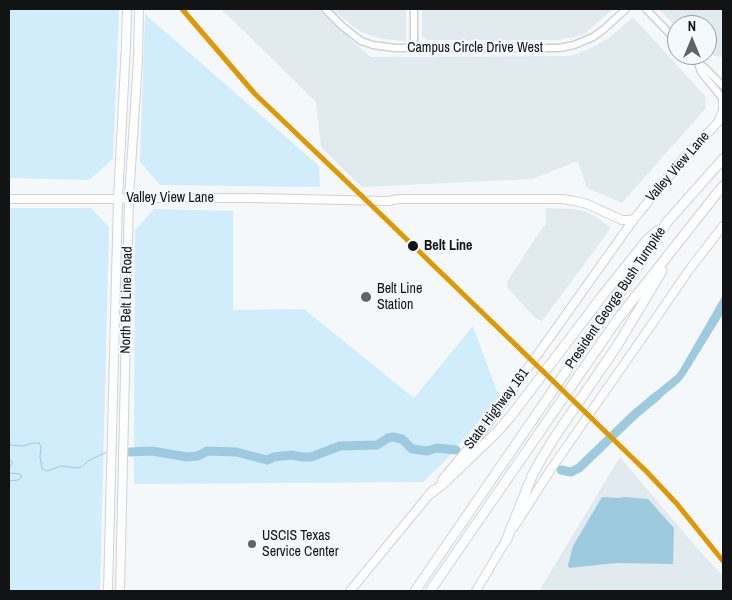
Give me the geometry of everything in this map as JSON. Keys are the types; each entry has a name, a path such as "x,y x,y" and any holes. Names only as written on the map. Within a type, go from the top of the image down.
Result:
{"highway":[{"name":"President George Bush Turnpike","path":"415,591 668,221 723,159"},
{"name":"President George Bush Turnpike","path":"430,591 617,320 723,186"},
{"path":"430,494 496,433 511,416 602,295 648,240 668,221"},
{"path":"506,541 532,476 554,438 617,346 656,279 682,242 689,228"}],"main road":[{"name":"North Belt Line Road","path":"108,591 118,199 127,9"},
{"name":"North Belt Line Road","path":"120,591 129,198 138,59 139,9"},
{"path":"722,119 723,99"},
{"name":"Valley View Lane","path":"9,199 569,200 587,204 625,220 634,219 684,158 722,119"},
{"path":"612,216 620,227 620,238"},
{"name":"State Highway 161","path":"350,591 490,422 634,219"},
{"path":"476,591 551,469 689,270 723,226"}],"street":[{"name":"Campus Circle Drive West","path":"325,9 342,26 362,41 385,47 414,48 559,48 574,45 594,37 626,9"},
{"path":"414,9 414,48"},
{"path":"646,9 667,31"},
{"path":"699,65 701,72 723,99"},
{"path":"701,65 723,86"}],"shaded area":[{"path":"9,9 119,9 113,159 89,180 9,178"},
{"path":"221,9 318,9 371,57 570,56 589,49 609,38 633,17 667,54 667,65 677,65 705,96 706,108 622,203 587,188 578,161 532,179 362,187 321,147 316,102"},
{"path":"331,9 406,9 406,41 382,39 361,32"},
{"path":"422,9 613,9 583,35 558,40 428,40 422,37"},
{"path":"659,9 723,9 723,56 717,56 717,15 667,15 667,17"},
{"path":"145,14 319,166 320,187 160,185 140,162"},
{"path":"9,208 91,208 109,227 100,591 9,591"},
{"path":"546,208 574,209 586,212 611,228 542,321 535,318 507,287 507,282 546,224"},
{"path":"154,209 233,211 233,310 304,309 414,398 473,326 499,397 448,458 423,482 134,484 135,230"},
{"path":"723,295 723,314 686,374 680,382 652,405 645,400 676,375"},
{"path":"620,457 723,576 723,591 539,591"},
{"path":"602,497 648,499 674,528 673,564 616,563 569,568 568,565 573,546"}],"waterway":[{"path":"561,470 571,472 579,468 634,415 657,396"},
{"path":"130,452 152,451 187,457 198,456 207,451 236,452 267,460 274,457 291,455 311,457 340,446 377,445 393,437 402,439 412,449 427,451 437,448 456,450"},
{"path":"9,445 23,446 39,443 41,447 42,469 47,471 61,466 82,467 88,461 107,452"},
{"path":"9,460 12,461 9,473 20,474 22,477 18,480 9,481"}],"transit line":[{"path":"182,9 255,94 646,471 677,504 723,561"}],"place":[{"name":"Belt Line","path":"413,246"},
{"name":"Belt Line Station","path":"366,297"},
{"name":"USCIS Texas Service Center","path":"252,544"}]}
